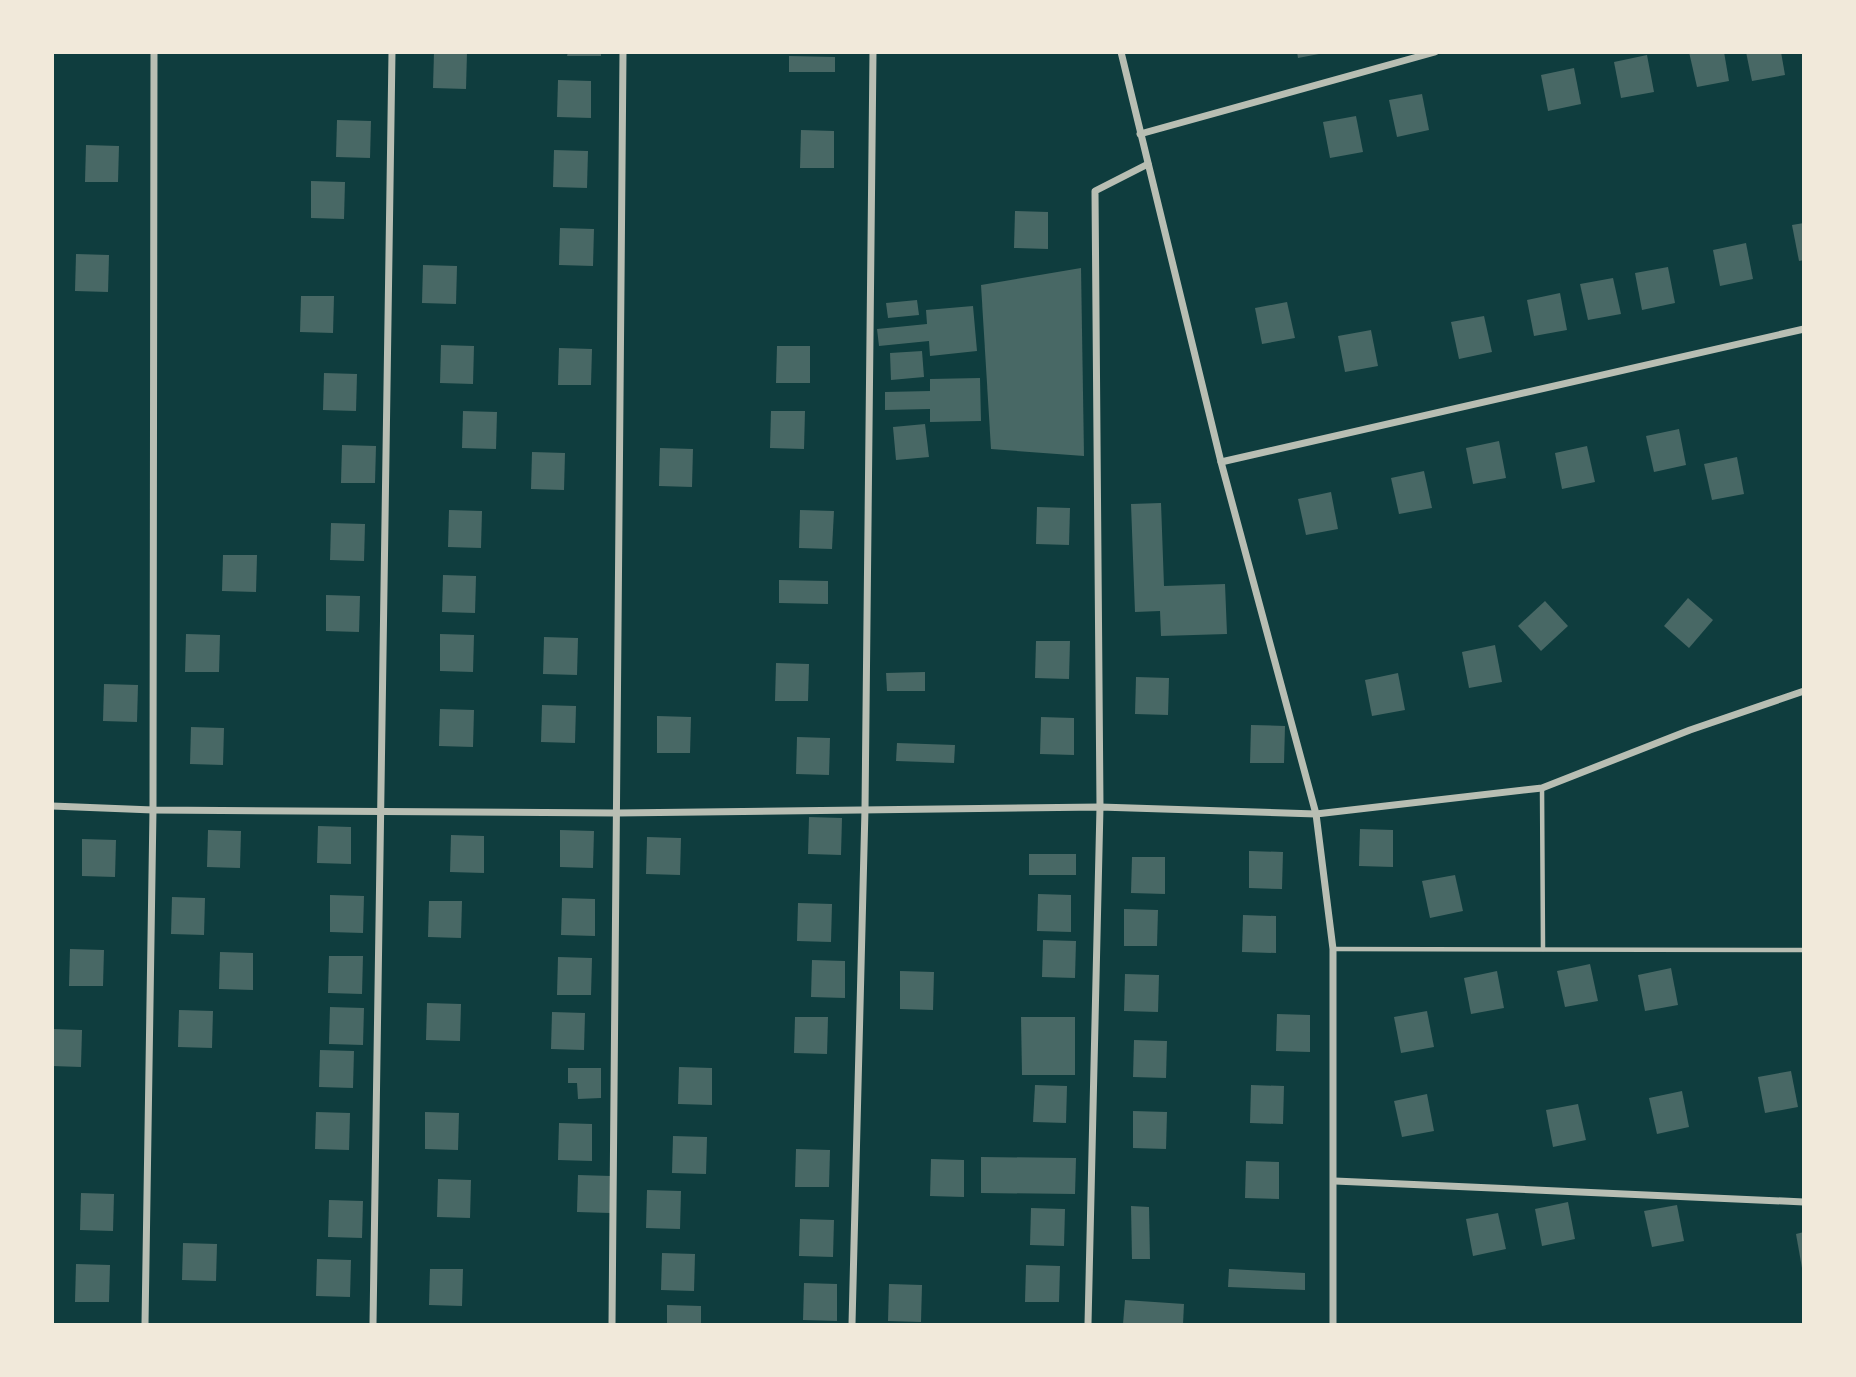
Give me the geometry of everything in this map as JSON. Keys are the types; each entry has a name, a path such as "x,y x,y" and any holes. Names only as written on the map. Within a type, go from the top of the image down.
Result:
{"street":[{"path":"145,1325 153,810 154,52"},
{"path":"373,1325 392,52"},
{"path":"612,1325 623,52"},
{"path":"852,1325 865,809 873,52"},
{"path":"1121,52 1221,462 1317,814 1333,949 1333,1325"},
{"path":"1140,134 1435,52"},
{"path":"1088,1325 1100,807 1095,191 1148,164"},
{"path":"1221,462 1804,329"},
{"path":"52,806 153,810 617,813 1100,807 1317,814 1542,789 1689,730 1804,691"},
{"path":"1335,1181 1804,1202"}],"lane":[{"path":"1542,789 1543,950"},
{"path":"1333,949 1804,950"}],"building":[{"path":"434,52 467,52 466,89 433,88"},
{"path":"568,52 601,52 601,56 567,56"},
{"path":"1297,52 1319,52 1319,54 1298,58"},
{"path":"1689,52 1724,52 1729,81 1697,87"},
{"path":"1746,52 1781,52 1785,75 1752,81"},
{"path":"1647,55 1654,92 1621,98 1614,62"},
{"path":"789,56 835,57 835,72 789,72"},
{"path":"1574,68 1581,104 1548,111 1541,75"},
{"path":"558,80 591,81 591,118 557,117"},
{"path":"1422,94 1429,130 1397,137 1389,100"},
{"path":"1356,116 1363,152 1330,158 1323,122"},
{"path":"337,120 371,121 370,158 336,157"},
{"path":"801,130 834,131 834,168 800,168"},
{"path":"86,145 119,146 118,182 85,182"},
{"path":"554,150 588,151 587,188 553,187"},
{"path":"311,181 345,182 344,219 311,218"},
{"path":"1015,211 1048,212 1048,249 1014,248"},
{"path":"1804,223 1804,260 1799,261 1792,225"},
{"path":"560,228 594,229 593,266 559,265"},
{"path":"1746,243 1753,279 1720,286 1713,250"},
{"path":"76,254 109,255 108,292 75,291"},
{"path":"423,265 457,266 456,304 422,303"},
{"path":"1668,267 1675,303 1642,310 1635,273"},
{"path":"1081,268 1084,456 991,449 981,285"},
{"path":"1613,278 1621,314 1588,320 1580,284"},
{"path":"1560,293 1567,330 1534,336 1527,300"},
{"path":"301,296 334,296 333,333 300,332"},
{"path":"917,300 919,315 888,318 886,303"},
{"path":"1287,302 1295,338 1262,344 1255,308"},
{"path":"973,306 977,351 930,356 929,341 879,346 877,329 927,324 926,310"},
{"path":"1484,316 1492,352 1459,359 1451,322"},
{"path":"1371,330 1378,366 1345,372 1338,336"},
{"path":"441,345 474,346 473,384 440,383"},
{"path":"777,346 810,346 810,383 776,383"},
{"path":"559,348 592,349 591,385 558,385"},
{"path":"922,351 924,377 891,380 890,353"},
{"path":"324,373 357,374 356,411 323,410"},
{"path":"980,378 981,421 930,422 930,409 885,410 885,392 930,391 930,379"},
{"path":"463,411 497,412 496,449 462,448"},
{"path":"771,411 805,411 804,449 770,448"},
{"path":"925,424 929,457 896,460 893,427"},
{"path":"1679,429 1686,465 1654,472 1646,436"},
{"path":"1499,441 1506,478 1473,484 1466,448"},
{"path":"342,445 376,446 375,483 341,483"},
{"path":"1587,446 1595,482 1562,489 1555,453"},
{"path":"660,448 693,449 692,487 659,486"},
{"path":"532,452 565,453 564,490 531,489"},
{"path":"1737,457 1744,494 1712,500 1704,464"},
{"path":"1424,471 1432,508 1399,514 1391,478"},
{"path":"1331,492 1338,529 1306,535 1298,499"},
{"path":"1161,503 1164,586 1225,584 1227,634 1161,636 1160,611 1135,612 1131,504"},
{"path":"1037,507 1070,508 1069,545 1036,544"},
{"path":"449,510 482,511 481,548 448,547"},
{"path":"800,510 834,511 832,549 799,548"},
{"path":"331,523 365,524 364,561 330,560"},
{"path":"223,555 257,555 256,592 222,591"},
{"path":"443,575 476,576 475,613 442,612"},
{"path":"779,580 828,581 828,604 779,603"},
{"path":"326,595 360,596 359,632 326,631"},
{"path":"1688,598 1713,620 1689,648 1664,626"},
{"path":"1545,601 1568,626 1541,651 1518,626"},
{"path":"186,634 220,635 219,672 185,672"},
{"path":"440,634 474,635 473,672 440,671"},
{"path":"544,637 578,638 577,675 543,674"},
{"path":"1036,641 1070,641 1069,679 1035,678"},
{"path":"1495,645 1502,682 1469,688 1462,652"},
{"path":"776,663 809,664 808,701 775,701"},
{"path":"925,672 925,691 887,691 886,673"},
{"path":"1398,673 1405,710 1372,716 1365,680"},
{"path":"1136,677 1169,678 1168,715 1135,714"},
{"path":"104,684 138,685 137,722 103,721"},
{"path":"542,705 576,706 575,743 541,742"},
{"path":"440,709 474,710 473,747 439,746"},
{"path":"657,716 691,717 690,753 657,753"},
{"path":"1041,717 1074,718 1074,755 1040,754"},
{"path":"1251,725 1285,726 1284,763 1250,763"},
{"path":"191,727 224,728 223,765 190,764"},
{"path":"797,737 830,738 829,775 796,774"},
{"path":"897,743 955,745 954,763 896,761"},
{"path":"809,817 842,818 841,855 808,854"},
{"path":"318,826 351,827 351,864 317,863"},
{"path":"1360,829 1393,830 1393,867 1359,866"},
{"path":"208,830 241,831 240,868 207,867"},
{"path":"560,830 594,831 593,868 560,867"},
{"path":"451,835 484,836 484,873 450,872"},
{"path":"647,837 681,838 680,875 646,874"},
{"path":"82,839 116,840 115,877 82,876"},
{"path":"1249,851 1283,852 1282,889 1249,888"},
{"path":"1029,854 1076,854 1076,875 1029,875"},
{"path":"1132,857 1165,857 1165,894 1131,893"},
{"path":"1455,875 1463,911 1430,918 1422,881"},
{"path":"1038,894 1071,895 1071,932 1037,931"},
{"path":"330,895 364,896 363,933 330,932"},
{"path":"172,897 205,898 204,935 171,934"},
{"path":"562,898 595,899 595,936 561,935"},
{"path":"429,901 462,901 461,938 428,937"},
{"path":"798,903 832,904 831,942 797,941"},
{"path":"1124,909 1158,910 1157,946 1124,946"},
{"path":"1243,915 1276,916 1276,953 1242,952"},
{"path":"1043,940 1076,941 1075,978 1042,977"},
{"path":"70,949 104,950 103,986 69,986"},
{"path":"220,952 253,953 253,990 219,989"},
{"path":"329,956 363,956 362,994 328,993"},
{"path":"558,957 592,958 591,995 557,995"},
{"path":"812,960 845,961 845,998 811,997"},
{"path":"1590,964 1598,1001 1565,1007 1557,971"},
{"path":"1671,968 1678,1005 1645,1011 1638,975"},
{"path":"900,971 934,972 933,1010 900,1009"},
{"path":"1497,971 1504,1008 1471,1014 1464,978"},
{"path":"1125,974 1159,975 1158,1012 1124,1011"},
{"path":"427,1003 461,1004 460,1041 426,1040"},
{"path":"330,1007 364,1008 363,1045 329,1044"},
{"path":"179,1010 213,1011 212,1048 178,1047"},
{"path":"1427,1011 1434,1047 1401,1053 1394,1017"},
{"path":"552,1012 585,1013 584,1050 551,1049"},
{"path":"1277,1014 1310,1015 1310,1052 1276,1051"},
{"path":"795,1017 828,1017 827,1054 794,1053"},
{"path":"1021,1017 1075,1017 1075,1075 1022,1075"},
{"path":"52,1029 82,1030 81,1067 52,1066"},
{"path":"1134,1040 1167,1041 1166,1078 1133,1077"},
{"path":"320,1050 354,1051 353,1088 319,1087"},
{"path":"679,1067 712,1068 712,1105 678,1104"},
{"path":"568,1068 601,1068 601,1098 578,1099 577,1083 568,1083"},
{"path":"1791,1071 1798,1107 1765,1113 1758,1077"},
{"path":"1035,1085 1067,1086 1066,1123 1033,1122"},
{"path":"1251,1085 1284,1086 1283,1124 1250,1123"},
{"path":"1682,1091 1689,1127 1657,1134 1649,1098"},
{"path":"1427,1094 1434,1131 1402,1137 1394,1101"},
{"path":"1578,1104 1586,1140 1553,1147 1546,1110"},
{"path":"1133,1111 1167,1112 1166,1149 1133,1148"},
{"path":"316,1112 350,1113 349,1150 315,1149"},
{"path":"425,1112 459,1113 458,1150 425,1149"},
{"path":"559,1123 592,1124 592,1161 558,1160"},
{"path":"673,1136 707,1137 706,1174 672,1173"},
{"path":"796,1149 830,1150 829,1187 795,1187"},
{"path":"981,1157 1076,1158 1075,1194 981,1193"},
{"path":"931,1159 964,1160 964,1197 930,1196"},
{"path":"1246,1161 1279,1162 1279,1199 1245,1198"},
{"path":"578,1175 611,1176 610,1213 577,1212"},
{"path":"438,1179 471,1180 470,1218 437,1217"},
{"path":"647,1190 681,1191 680,1229 646,1228"},
{"path":"81,1193 114,1194 113,1231 80,1230"},
{"path":"329,1200 363,1201 362,1238 328,1237"},
{"path":"1568,1202 1575,1239 1542,1246 1535,1209"},
{"path":"1677,1205 1684,1241 1652,1247 1644,1211"},
{"path":"1131,1206 1149,1207 1150,1259 1132,1259"},
{"path":"1031,1208 1065,1209 1064,1246 1030,1245"},
{"path":"1498,1213 1506,1249 1473,1256 1466,1219"},
{"path":"800,1219 834,1220 833,1257 799,1256"},
{"path":"1804,1232 1804,1268 1802,1268 1796,1234"},
{"path":"183,1243 217,1244 216,1281 182,1280"},
{"path":"662,1253 695,1254 694,1291 661,1290"},
{"path":"317,1259 351,1260 350,1297 316,1296"},
{"path":"76,1264 110,1265 109,1302 75,1302"},
{"path":"1026,1265 1060,1266 1059,1302 1025,1302"},
{"path":"430,1269 463,1269 462,1306 429,1305"},
{"path":"1229,1269 1305,1273 1305,1290 1228,1287"},
{"path":"804,1283 837,1284 837,1321 803,1320"},
{"path":"889,1284 922,1285 921,1322 888,1321"},
{"path":"1125,1300 1184,1304 1183,1324 1123,1324"},
{"path":"667,1305 701,1306 701,1324 667,1324"}]}
